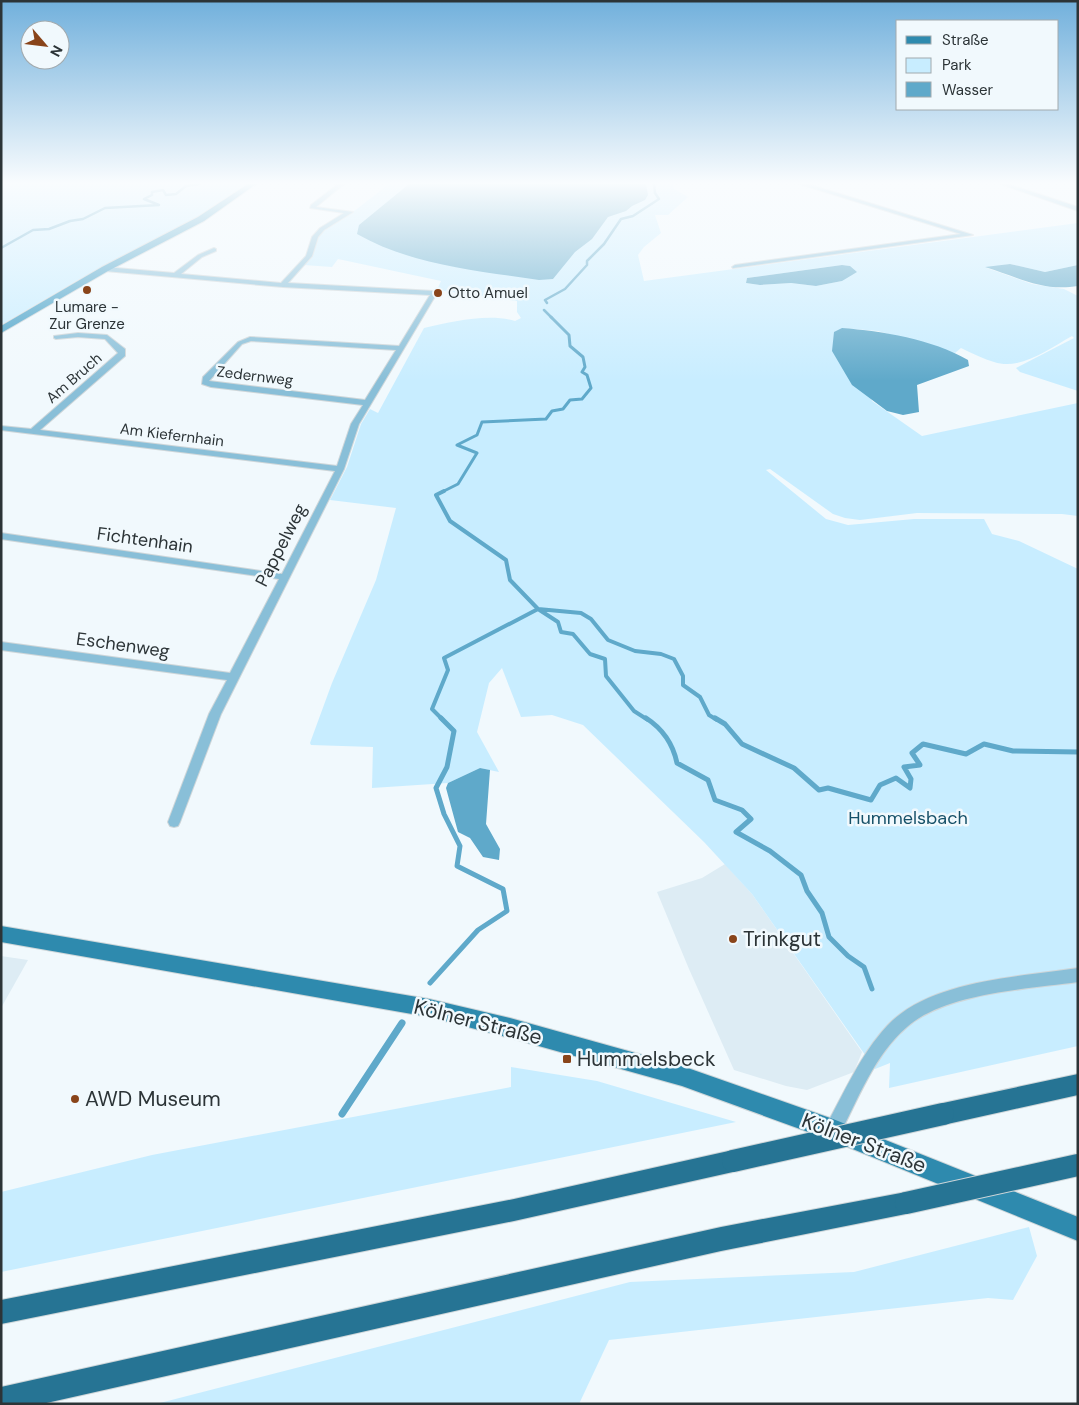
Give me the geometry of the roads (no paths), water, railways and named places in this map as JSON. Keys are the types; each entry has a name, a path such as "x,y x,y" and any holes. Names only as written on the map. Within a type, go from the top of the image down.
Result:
{"highway":[{"path":"1,1312 504,1212 1078,1084"},
{"path":"1,1400 721,1238 906,1204 1078,1165"}],"main road":[{"path":"1,330 105,269 142,250"},
{"name":"Kölner Straße","path":"1,934 430,1008 510,1028 682,1076 833,1130 1078,1229"}],"street":[{"path":"175,276 200,256 214,250"},
{"path":"105,269 283,285 309,256 311,250"},
{"path":"735,267 867,250"},
{"name":"Pappelweg","path":"174,822 215,714 232,677 340,469 355,424 434,293 283,285"},
{"name":"Am Bruch","path":"32,432 122,354 122,350 107,337 78,336 56,338"},
{"name":"Zedernweg","path":"367,403 211,385 205,382 240,343 250,339 262,338 401,348"},
{"name":"Am Kiefernhain","path":"1,428 340,469"},
{"name":"Fichtenhain","path":"1,536 284,576"},
{"name":"Eschenweg","path":"4,650 232,677"},
{"path":"833,1130 882,1043 903,1020 934,1002 970,993 1078,975"}],"water":[{"path":"391,250 578,250 553,279 539,280 469,270 422,260"},
{"path":"1010,264 1045,272 1078,265 1078,286 1053,287 1042,285 985,267"},
{"path":"842,265 850,266 857,272 842,281 816,286 791,283 760,285 746,283 747,278"},
{"path":"842,328 874,331 923,341 968,360 969,366 917,385 919,412 903,415 887,411 852,385 832,351 834,332"},
{"path":"480,768 490,770 486,824 500,849 499,860 483,857 470,838 458,832 446,788 448,783"}],"waterway":[{"name":"Hummelsbach","path":"547,303 545,300 565,289 598,250"},
{"name":"Hummelsbach","path":"538,609 510,580 506,560 450,521 436,495 458,484 477,453 457,445 477,435 482,422 546,419 552,411 563,409 570,400 582,399 591,388 587,375 582,372 585,367 583,357 570,346 569,335 544,310"},
{"path":"430,983 478,930 507,911 503,889 457,866 460,846 444,814 436,788 447,767 454,731 432,709 448,670 444,658 538,609"},
{"path":"538,609 581,613 591,619 608,640 635,651 661,654 674,659 683,676 683,685 700,697 709,715 717,720"},
{"name":"Hummelsbach","path":"538,609 558,622 561,632 573,634 590,654 605,659 606,676 634,711 648,720"},
{"name":"Hummelsbach","path":"646,718 666,738 673,750 677,763 708,780 715,800 742,810 751,819 736,832 770,851 801,875 807,891 822,913 829,937 848,956 864,967 872,989"},
{"path":"715,718 725,724 742,744 794,768 819,790 828,788 871,800 880,785 896,778 910,788 911,779 904,767 920,765 912,753 923,744 966,754 984,744 1013,751 1078,752"},
{"path":"342,1114 402,1023"}],"place":[{"name":"Lumare - Zur Grenze","path":"87,290"},
{"name":"Otto Amuel","path":"438,293"},
{"name":"Trinkgut","path":"733,939"},
{"name":"Hummelsbeck","path":"567,1059"},
{"name":"AWD Museum","path":"75,1099"}]}
